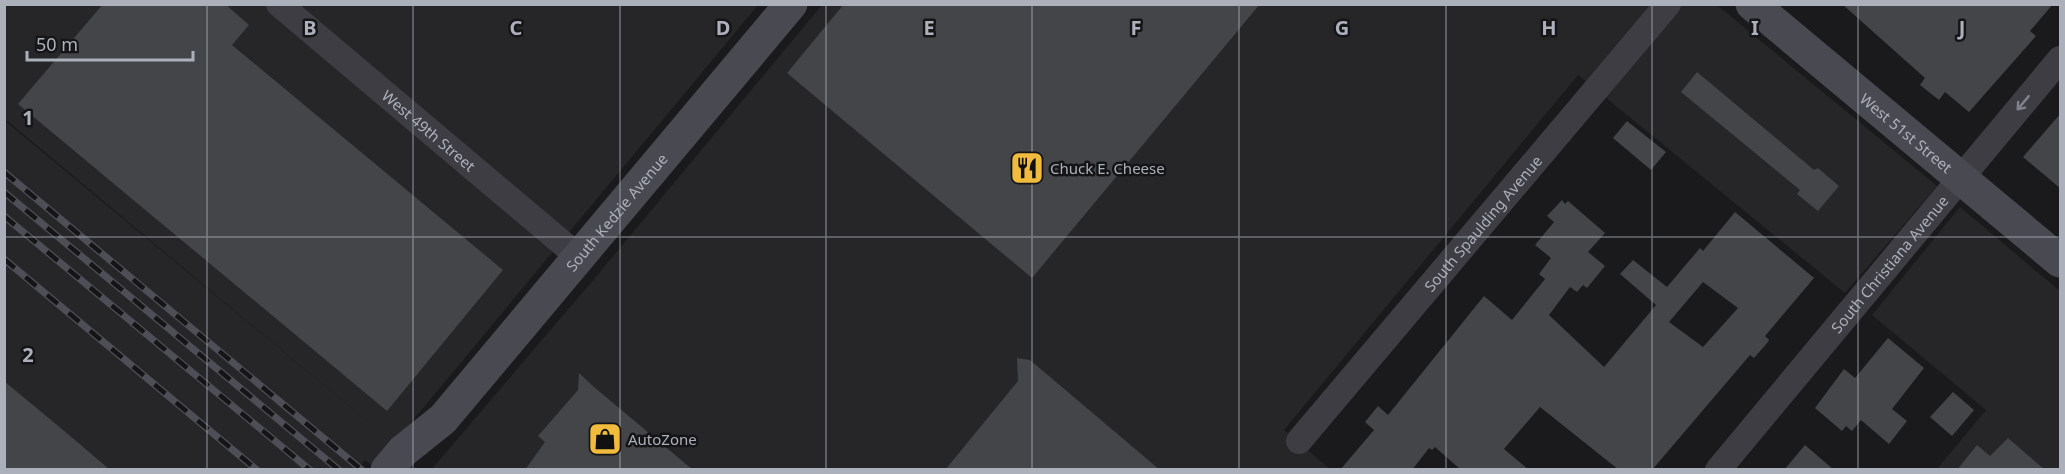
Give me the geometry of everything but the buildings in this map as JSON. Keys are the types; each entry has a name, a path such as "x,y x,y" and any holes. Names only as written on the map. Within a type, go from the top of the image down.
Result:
{"main road":[{"name":"South Kedzie Avenue","path":"387,470 403,451 443,419 791,4"},
{"name":"West 51st Street","path":"1752,4 2061,261"},
{"name":"South Kedzie Avenue","path":"418,470 443,419"}],"street":[{"name":"West 49th Street","path":"279,4 580,258"},
{"name":"South Spaulding Avenue","path":"1299,441 1668,4"},
{"name":"South Christiana Avenue","path":"1718,470 2061,58"}],"shaded area":[{"path":"5,5 758,5 374,467 365,460 357,469 5,469 4,120 385,436 5,119"},
{"path":"822,5 1717,5 1937,186 1845,293 1578,75 1284,430 1330,469 431,470 595,278"},
{"path":"1960,207 2060,291 2060,469 1937,469 1986,410 1872,315"}],"railway":[{"path":"4,172 362,470"},
{"path":"4,192 339,470"},
{"path":"4,216 310,470"},
{"path":"4,259 257,470"}],"place":[{"name":"Chuck E. Cheese","path":"1027,168"},
{"name":"AutoZone","path":"605,439"}]}
